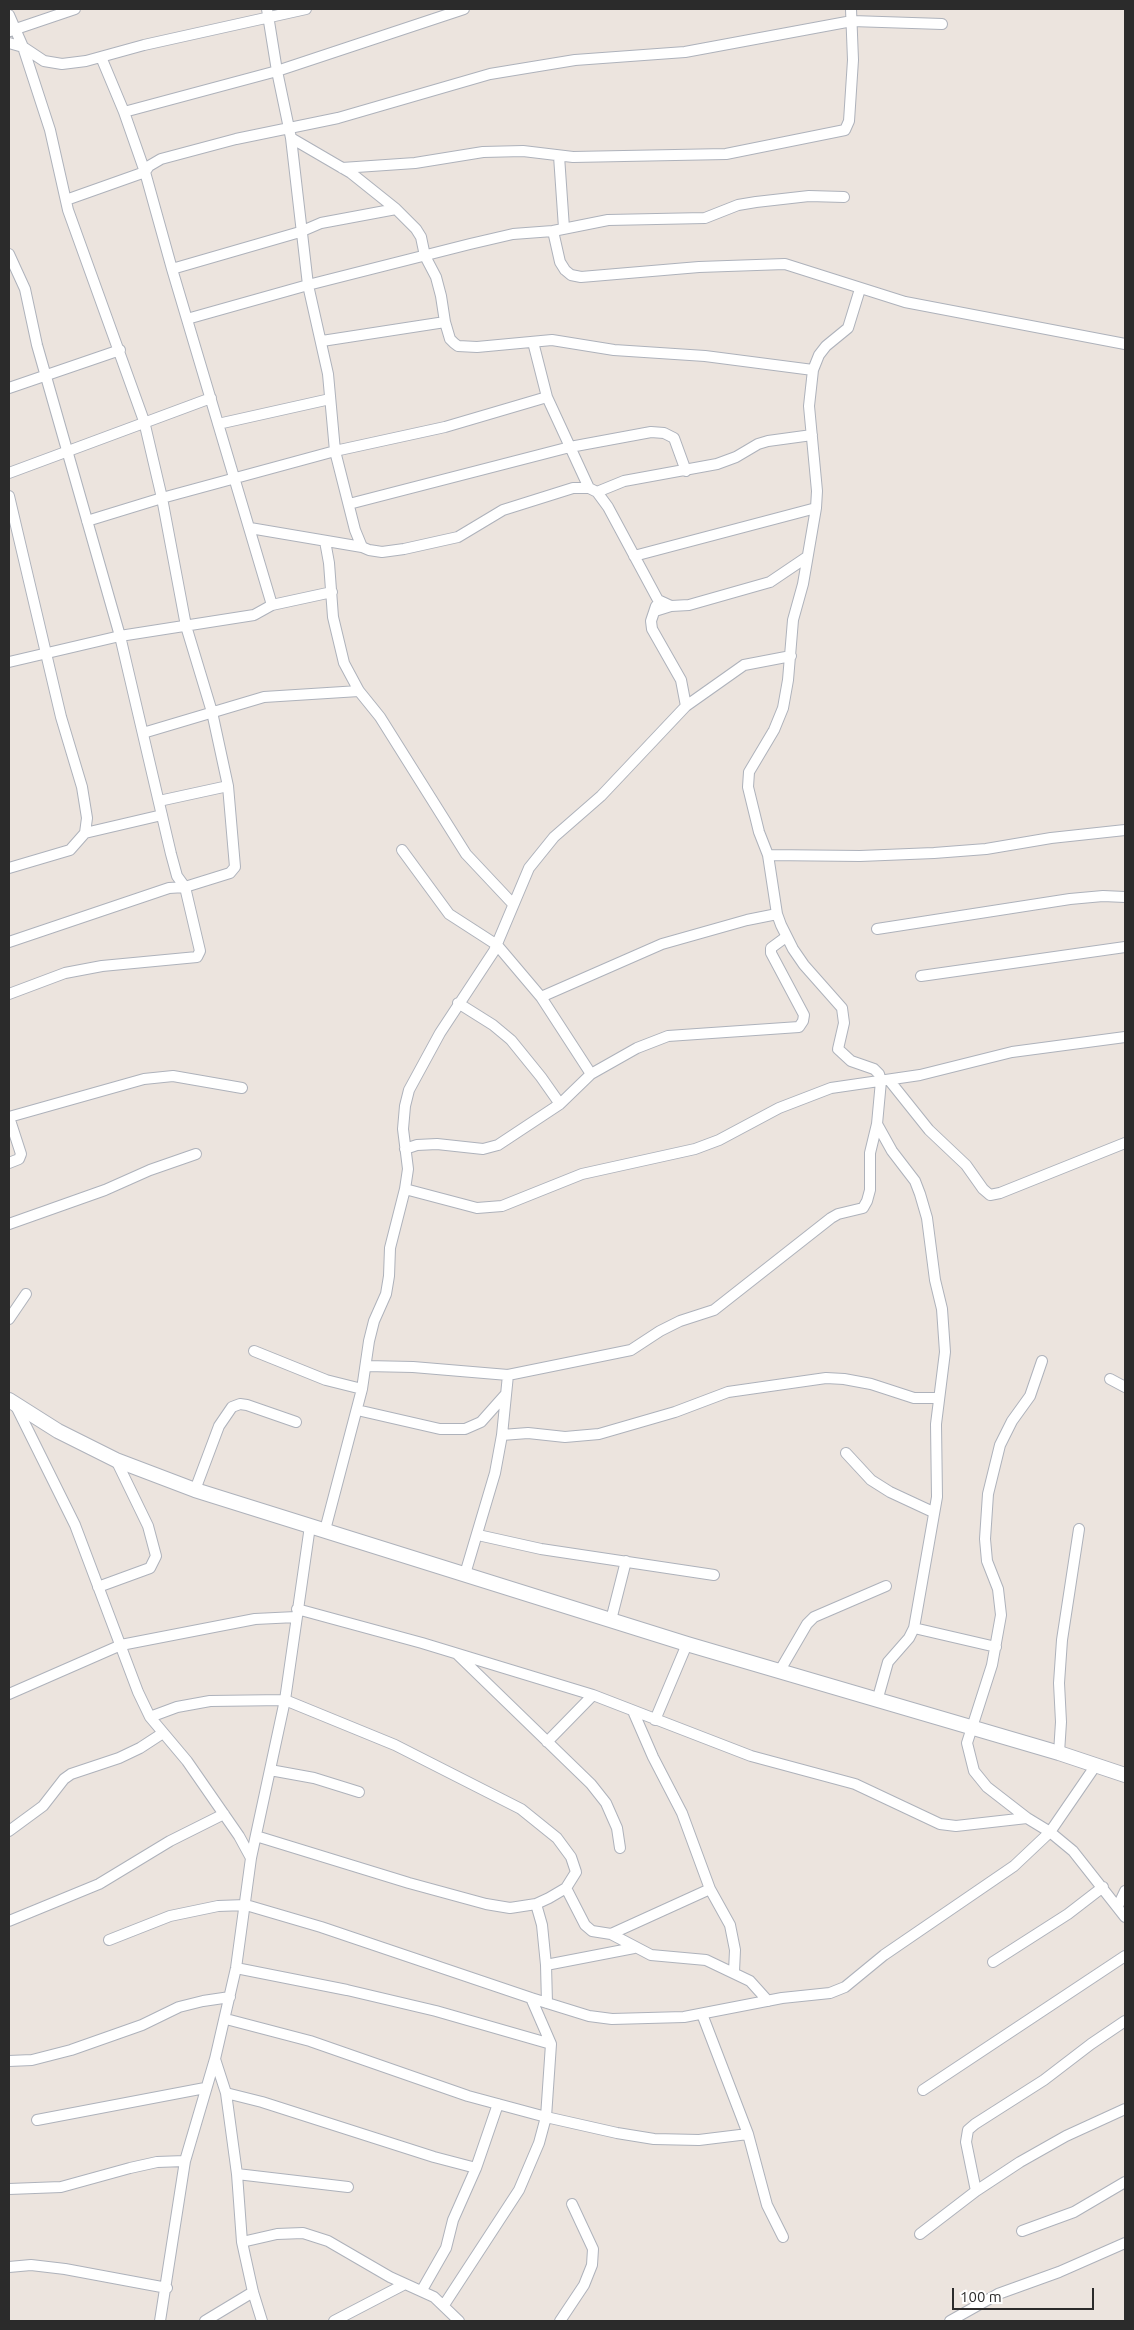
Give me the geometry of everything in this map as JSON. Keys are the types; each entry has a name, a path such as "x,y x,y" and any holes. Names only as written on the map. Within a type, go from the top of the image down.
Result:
{"street":[{"path":"12,30 75,9"},
{"path":"9,43 23,47 44,61 62,64 101,57 244,21 267,13 306,9"},
{"path":"124,112 277,72 464,9"},
{"path":"342,168 415,163 483,152 523,151 559,156 612,157 726,154 845,130 849,121 853,60 851,9"},
{"path":"267,13 291,138 300,232 308,285 322,341 335,451 362,547"},
{"path":"9,15 12,30 23,47 50,130 66,200 144,422 162,498 186,626 212,712 228,786 235,867 230,873 184,887 169,888 9,942"},
{"path":"66,200 145,172 149,166 161,159 338,118 490,74 575,60 685,52 852,21 942,24"},
{"path":"101,57 124,112 145,172 272,605"},
{"path":"291,138 342,168 396,209 416,229 421,237 425,256 436,277 450,339 458,346 492,347 552,340 614,350 705,356 813,370"},
{"path":"559,156 564,228"},
{"path":"187,319 308,285 513,234 553,231 608,220 705,218 746,203 809,196 844,197"},
{"path":"172,269 300,232 322,223 396,209"},
{"path":"553,231 560,262 565,270 572,275 581,277 699,267 784,264 828,276 860,290 905,302 1125,344"},
{"path":"9,254 24,289 46,375 120,636 175,869 184,887 200,951 197,957 102,966 65,973 9,994"},
{"path":"860,290 848,328 826,346 819,355 813,370 809,406 817,491 816,508 808,557 793,620 786,696 779,719 749,772 748,787 768,855 777,914 786,937 804,965 842,1008 844,1023 838,1050 851,1061 874,1069 929,1130 966,1165 983,1189 990,1195 1000,1194 1125,1143"},
{"path":"322,341 445,322"},
{"path":"533,342 547,397 570,447 593,490 634,556 658,600 671,606"},
{"path":"9,388 120,350"},
{"path":"88,521 162,498 335,451 444,427 547,397"},
{"path":"9,473 211,398"},
{"path":"218,424 330,399"},
{"path":"349,504 570,447 651,432 664,433 674,438 686,471"},
{"path":"250,528 325,540 382,552 437,543 458,537 503,510 573,488 593,490 624,481 686,471 736,457 758,444 768,441 812,434"},
{"path":"9,496 61,717 82,787 86,818 85,833"},
{"path":"634,556 816,508"},
{"path":"325,540 332,592 333,617 344,663 359,691 380,717 466,854 513,904"},
{"path":"655,611 671,606 689,604 770,582 808,557"},
{"path":"9,662 120,636 254,615 272,605 332,592"},
{"path":"658,600 651,621 652,628 678,675 686,706"},
{"path":"326,1530 362,1389 374,1322 386,1294 390,1248 405,1189 408,1169 403,1129 404,1106 409,1090 458,1003 497,945 529,868 539,854 554,837 601,796 686,706 744,665 791,656"},
{"path":"143,733 264,697 359,691"},
{"path":"158,801 228,786"},
{"path":"9,868 70,850 85,833 162,815"},
{"path":"768,855 860,856 934,853 986,849 1051,838 1125,830"},
{"path":"402,850 449,914 497,945 541,997 591,1074"},
{"path":"878,929 1070,899 1103,896 1125,897"},
{"path":"541,997 662,944 747,920 777,914"},
{"path":"405,1149 417,1145 436,1144 483,1149 498,1145 560,1104 591,1074 637,1048 668,1036 798,1026 803,1021 804,1015 771,953 772,948 786,937"},
{"path":"921,976 1125,948"},
{"path":"458,1003 493,1025 511,1040 541,1076 560,1104"},
{"path":"405,1189 477,1208 502,1206 582,1174 694,1148 719,1140 779,1108 831,1088 936,1072 1012,1052 1125,1037"},
{"path":"9,1164 19,1159 21,1154 9,1117 144,1079 173,1076 242,1088"},
{"path":"366,1366 413,1367 508,1375 620,1354 631,1350 674,1324 714,1310 748,1281 831,1218 838,1214 863,1208 870,1190 870,1153 878,1124 885,1081"},
{"path":"876,1701 888,1662 909,1638 914,1628 936,1497 936,1424 943,1375 945,1335 942,1308 935,1280 927,1218 915,1181 892,1150 878,1124"},
{"path":"9,1224 105,1190 150,1170 196,1154"},
{"path":"9,1319 26,1294"},
{"path":"254,1351 326,1380 362,1389"},
{"path":"1042,1361 1030,1396 1012,1421 1000,1445 988,1494 984,1539 987,1561 998,1589 1002,1615 986,1684 967,1743 974,1770 987,1787 1027,1818 1050,1832 1073,1851 1125,1917"},
{"path":"465,1574 495,1473 502,1435 508,1375"},
{"path":"502,1435 528,1433 565,1436 599,1434 675,1412 728,1392 826,1378 844,1378 871,1384 914,1398 939,1398"},
{"path":"1110,1379 1125,1388"},
{"path":"357,1410 440,1430 457,1429 481,1422 505,1395"},
{"path":"12,1401 58,1431 116,1460 195,1490 687,1644 876,1701 1059,1753 1125,1775"},
{"path":"12,1401 75,1525 138,1692 150,1717 187,1761 224,1814 251,1858"},
{"path":"195,1490 219,1426 232,1408 240,1404 296,1422"},
{"path":"846,1453 871,1480 890,1492 933,1512"},
{"path":"98,1587 150,1568 156,1556 148,1526 128,1481 116,1460"},
{"path":"160,2321 167,2288 185,2161 226,2019 236,1968 251,1858 285,1700 310,1526"},
{"path":"1059,1753 1062,1640 1079,1529"},
{"path":"478,1535 541,1548 714,1575"},
{"path":"611,1620 626,1561"},
{"path":"779,1672 807,1624 814,1617 886,1586"},
{"path":"9,1694 121,1645 255,1618 296,1613 458,1654 593,1695 751,1756 855,1784 940,1824 956,1826 1027,1818"},
{"path":"914,1628 996,1647"},
{"path":"655,1720 687,1644"},
{"path":"458,1654 591,1784 606,1803 617,1828 620,1848"},
{"path":"547,1742 593,1695"},
{"path":"150,1717 177,1707 210,1701 285,1700 395,1745 521,1809 557,1838 571,1857 576,1872 566,1888 536,1904 510,1908 486,1904 324,1858 256,1836"},
{"path":"633,1711 653,1757 682,1813 710,1889 730,1925 736,1950 734,1972"},
{"path":"9,1831 43,1806 64,1779 71,1774 119,1758 140,1748 163,1733"},
{"path":"109,1940 170,1916 218,1906 246,1905 321,1927 531,1998 589,2016 612,2020 702,2014 768,2001 837,1991 884,1955 1014,1866 1050,1832 1096,1765"},
{"path":"270,1770 314,1778 359,1792"},
{"path":"9,1921 99,1884 170,1841 224,1814"},
{"path":"993,1962 1068,1914 1103,1887"},
{"path":"566,1888 588,1928 598,1933 611,1934 651,1956 706,1960 750,1981 768,2001"},
{"path":"611,1934 710,1889"},
{"path":"1118,1906 1125,1891"},
{"path":"536,1904 542,1925 547,2003"},
{"path":"546,1965 634,1948"},
{"path":"923,2090 1125,1956"},
{"path":"236,1968 347,1990 436,2011 551,2044"},
{"path":"9,2061 32,2060 71,2050 142,2025 179,2007 230,1997"},
{"path":"444,2305 519,2190 539,2143 546,2118 551,2044 531,1998"},
{"path":"702,2014 748,2134 767,2205 782,2237"},
{"path":"226,2019 310,2041 498,2104 546,2118 654,2139 699,2140 748,2134"},
{"path":"976,2191 966,2142 968,2130 1044,2080 1090,2044 1125,2021"},
{"path":"215,2059 226,2093 238,2174 242,2242 253,2292 262,2321"},
{"path":"37,2120 205,2088"},
{"path":"226,2093 262,2102 434,2157 476,2168"},
{"path":"422,2290 442,2255 453,2220 476,2168 498,2104"},
{"path":"920,2234 976,2191 1020,2162 1058,2140 1125,2109"},
{"path":"9,2189 61,2187 157,2162 185,2161"},
{"path":"238,2174 348,2187"},
{"path":"1022,2231 1074,2212 1125,2182"},
{"path":"560,2321 584,2285 592,2265 593,2249 572,2204"},
{"path":"242,2242 277,2234 303,2233 328,2241 405,2284 422,2290 444,2305 458,2321"},
{"path":"950,2321 998,2294 1059,2272 1125,2243"},
{"path":"9,2267 31,2265 64,2269 167,2288"},
{"path":"334,2321 405,2284"},
{"path":"205,2321 253,2292"}]}
